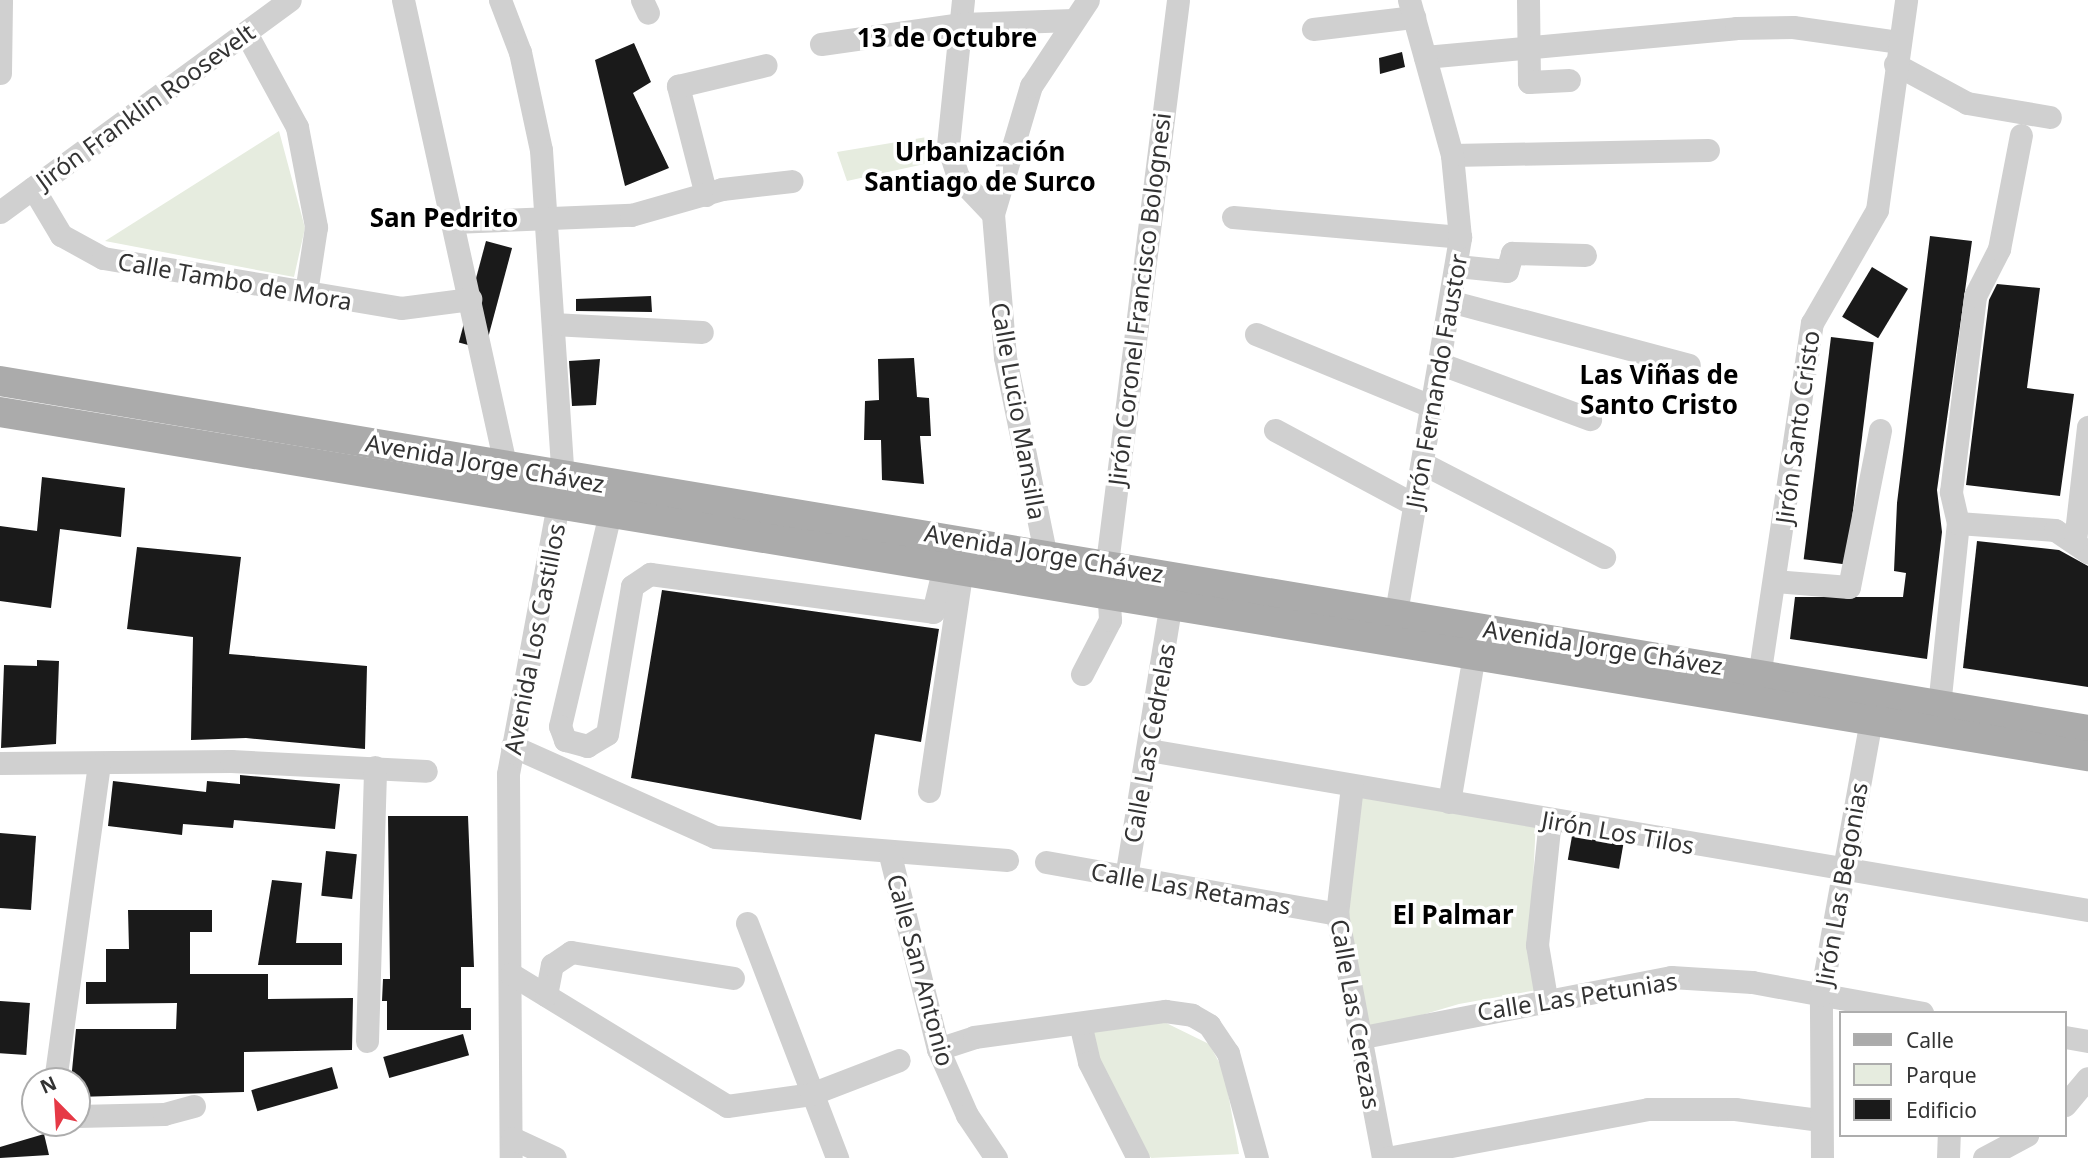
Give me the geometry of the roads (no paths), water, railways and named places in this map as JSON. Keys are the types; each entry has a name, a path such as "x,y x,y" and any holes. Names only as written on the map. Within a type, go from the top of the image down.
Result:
{"main road":[{"name":"Avenida Jorge Chávez","path":"0,381 506,467 610,513 1107,599 1170,609 1393,626 1760,673 1873,709 2088,756"},
{"name":"Avenida Jorge Chávez","path":"0,412 561,491 1045,552 1107,563 1393,626 1474,654 1755,704 1873,709 1939,706 2088,730"}],"street":[{"path":"0,73 1,0"},
{"path":"403,0 506,467"},
{"name":"Avenida Los Castillos","path":"500,0 520,52 541,150 561,491 512,746 512,1148"},
{"path":"963,0 950,162 993,214"},
{"name":"Calle Lucio Mansilla","path":"1045,552 1005,357 993,214 1031,86 1088,0"},
{"name":"Jirón Coronel Francisco Bolognesi","path":"1082,674 1111,620 1107,599 1107,563 1178,0"},
{"path":"1528,0 1529,82 1569,80"},
{"name":"Jirón Santo Cristo","path":"1755,704 1812,323 1877,210 1906,0"},
{"name":"Jirón Franklin Roosevelt","path":"2,203 33,188 287,1"},
{"path":"1313,29 1411,8"},
{"name":"Jirón Fernando Faustor","path":"1393,626 1453,302 1460,237 1452,155 1411,8"},
{"path":"821,44 962,24 1073,20"},
{"path":"1425,57 1527,46 1793,27 1897,53 1968,103 2050,117"},
{"path":"246,33 297,127 316,227 306,292"},
{"path":"706,195 678,86 766,65"},
{"path":"1939,706 1958,523 1951,492 1975,296 1999,249 2021,135"},
{"path":"1452,155 1708,150"},
{"path":"453,222 546,216 631,215 706,195 792,181"},
{"name":"Calle Tambo de Mora","path":"33,188 61,235 89,254 401,308 470,299"},
{"path":"1233,217 1460,237"},
{"path":"1457,266 1507,271 1512,253 1585,256"},
{"path":"1453,302 1689,365"},
{"path":"553,324 702,332"},
{"path":"1256,334 1434,400"},
{"path":"1310,343 1434,400"},
{"path":"1441,364 1590,419"},
{"path":"1958,523 2055,530 2082,546 2088,427"},
{"path":"1275,430 1415,505"},
{"path":"1775,580 1849,587 1880,430"},
{"path":"1422,463 1604,557"},
{"path":"610,513 560,726 565,740 587,746 607,734 632,586"},
{"path":"594,582 632,586 650,574 933,612 952,572"},
{"path":"929,791 952,572"},
{"name":"Calle Las Cedrelas","path":"1126,877 1149,750 1170,609"},
{"path":"1449,803 1474,654"},
{"name":"Jirón Las Begonias","path":"1822,1158 1821,995 1873,709"},
{"name":"Calle San Antonio","path":"512,746 715,837 890,855 1007,860"},
{"name":"Jirón Los Tilos","path":"1149,750 1844,873 2088,910"},
{"path":"0,763 375,767 426,771"},
{"path":"57,1067 99,765"},
{"path":"367,1041 375,767"},
{"name":"Calle Las Cerezas","path":"1352,786 1337,914 1358,1038 1385,1158"},
{"path":"1546,998 1537,945 1550,820"},
{"name":"Calle San Antonio","path":"890,855 938,1049 967,1115 996,1158"},
{"name":"Calle Las Retamas","path":"1046,863 1337,914"},
{"path":"747,922 837,1158"},
{"path":"546,995 552,965 571,952 733,978"},
{"path":"511,974 727,1106 811,1094 899,1060"},
{"name":"Calle Las Petunias","path":"1358,1038 1546,998 1671,978 1752,982 1911,1011"},
{"path":"938,1049 974,1037 1174,1011 1209,1025 1235,1072 1256,1158"},
{"path":"1080,1023 1088,1062 1138,1158"},
{"path":"2067,1037 2088,1041"},
{"path":"2067,1103 2088,1078"},
{"path":"91,1116 164,1114 194,1106"},
{"path":"1385,1158 1648,1109 1820,1119"},
{"path":"1948,1158 1949,1137"},
{"path":"1984,1158 2023,1137"},
{"path":"512,1148 555,1158"}],"district":[{"name":"13 de Octubre","path":"947,38"},
{"name":"Urbanización Santiago de Surco","path":"980,167"},
{"name":"San Pedrito","path":"444,218"},
{"name":"Las Viñas de Santo Cristo","path":"1659,390"},
{"name":"El Palmar","path":"1453,915"}]}
